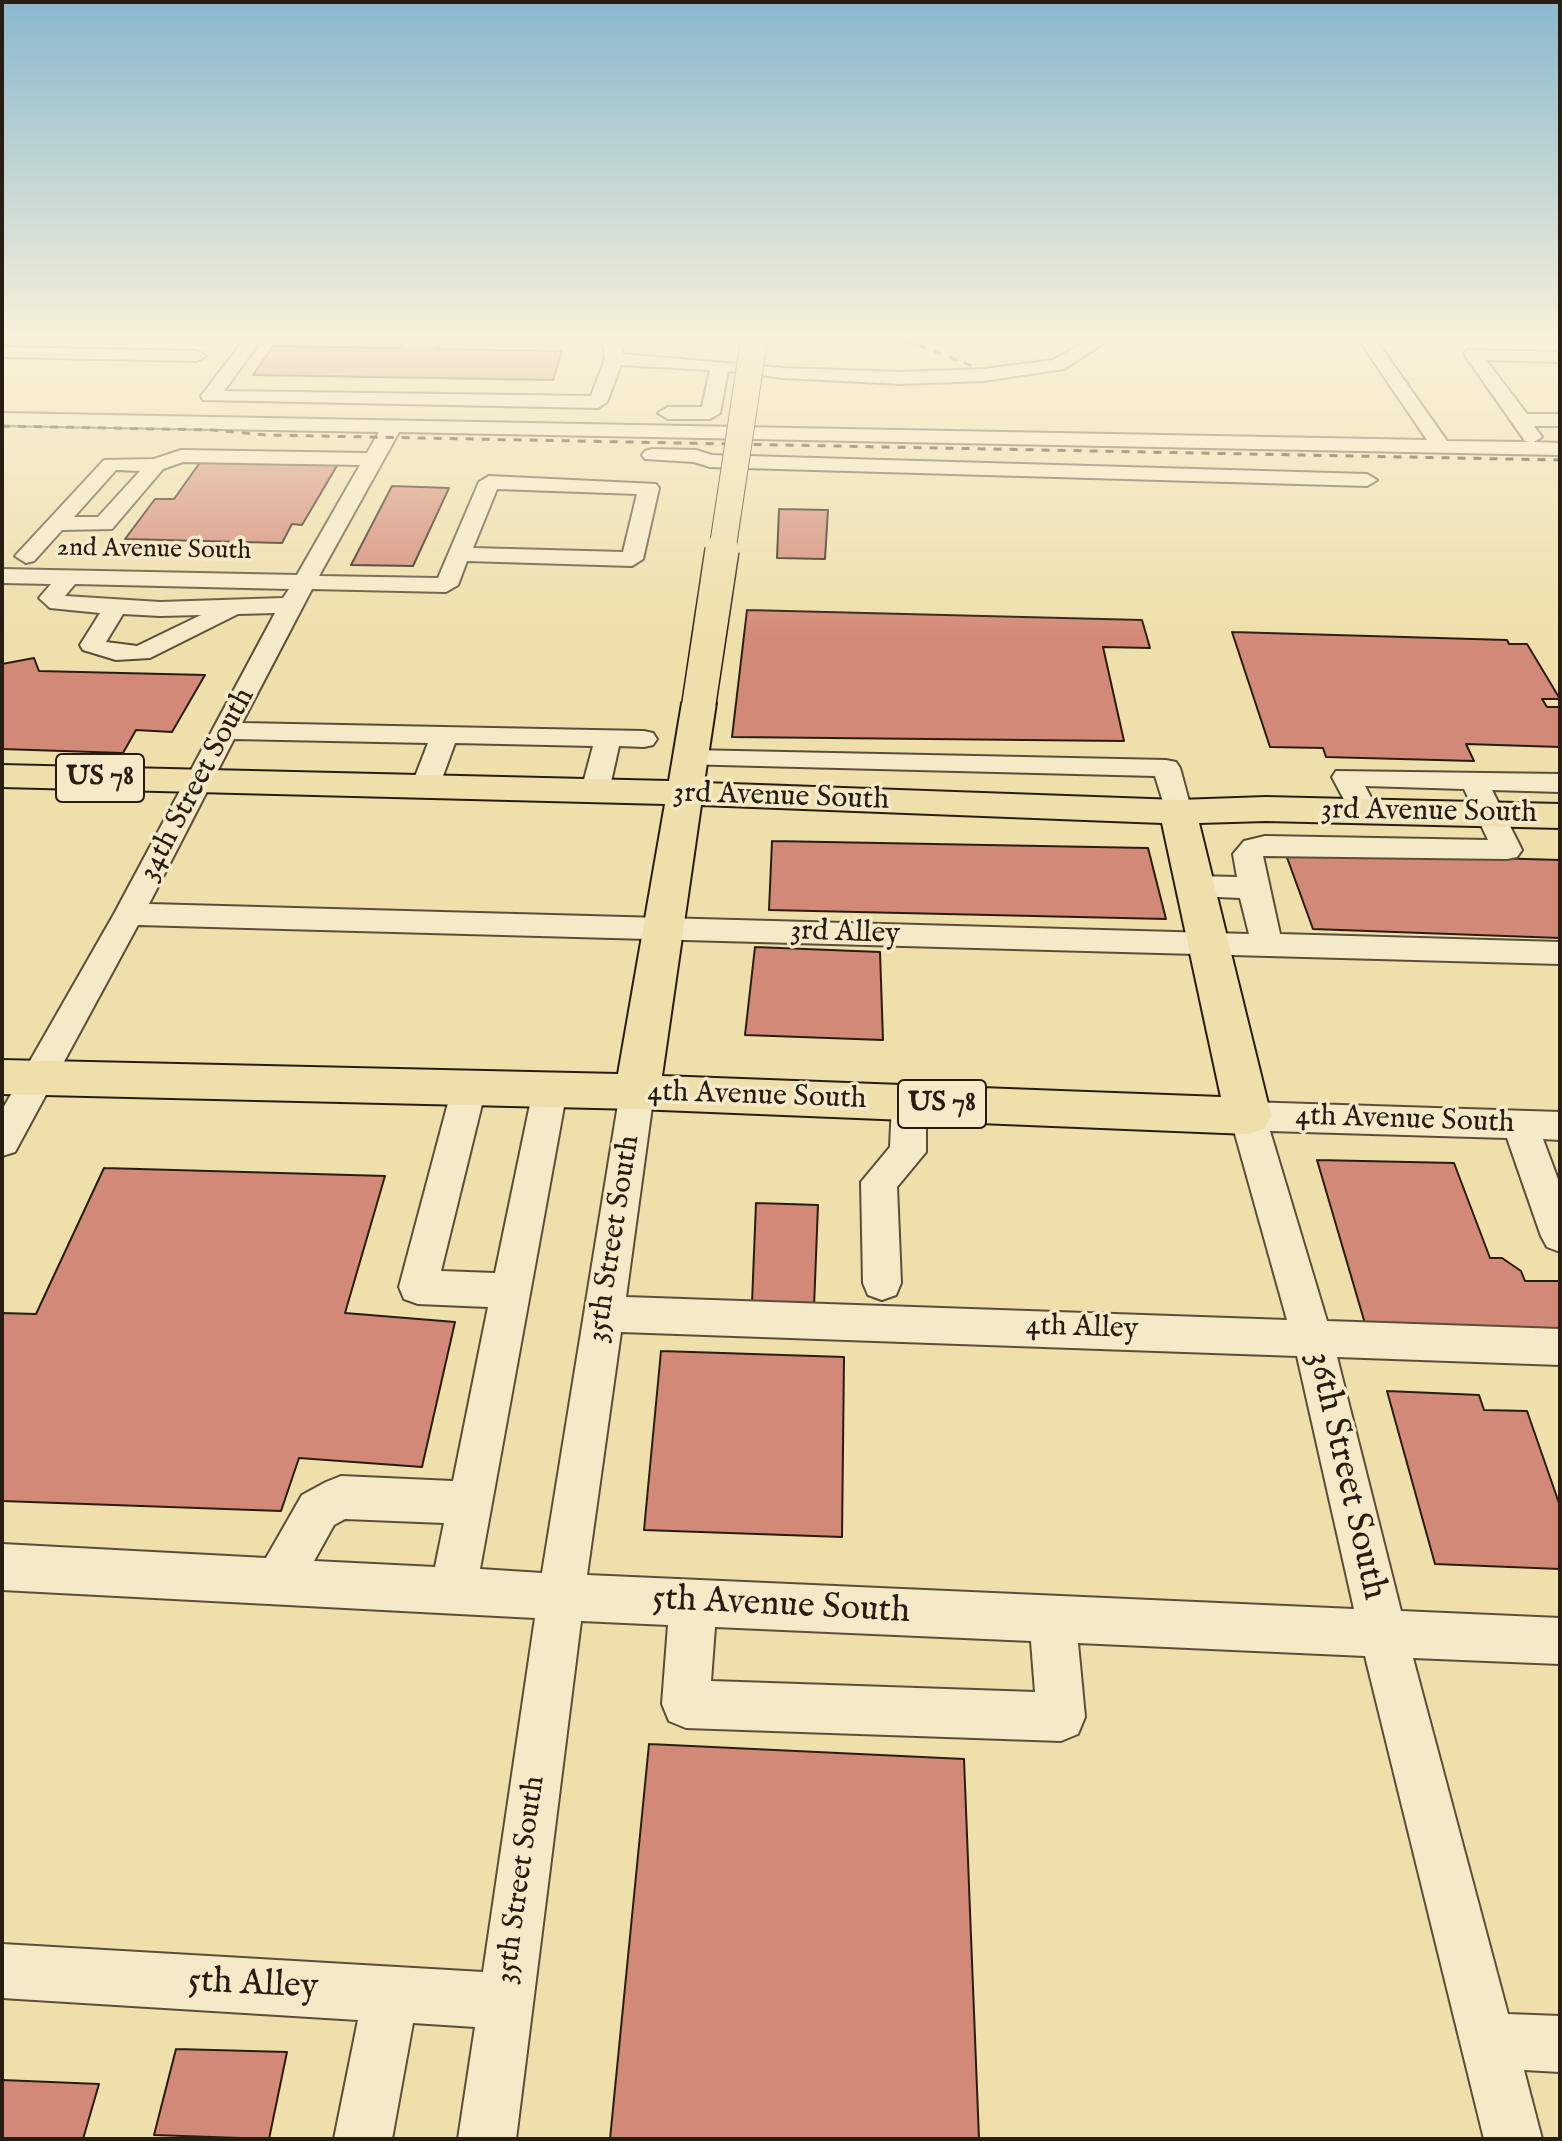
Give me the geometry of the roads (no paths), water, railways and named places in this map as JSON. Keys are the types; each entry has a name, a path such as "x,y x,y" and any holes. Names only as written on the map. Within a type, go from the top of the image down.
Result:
{"main road":[{"name":"35th Street South","path":"637,1092 739,440"},
{"name":"3rd Avenue South","path":"2,776 595,791 687,776 821,800 1178,812 1266,809 1560,816"},
{"name":"36th Street South","path":"1178,812 1248,1116"},
{"name":"4th Avenue South","path":"19,1077 637,1092 1248,1116"}],"street":[{"name":"34th Street South","path":"2,1142 19,1077 129,914 291,605 384,440"},
{"path":"732,462 735,440"},
{"path":"1084,440 1550,449"},
{"path":"1436,440 1441,447"},
{"path":"4,576 111,464 156,465 181,456 376,454 411,449"},
{"path":"633,455 696,456 732,462 1367,480"},
{"path":"56,523 104,524 156,465"},
{"path":"489,482 649,488 632,559 459,554 489,482"},
{"name":"2nd Avenue South","path":"4,576 446,585 459,554"},
{"path":"26,556 249,560 239,580"},
{"path":"68,578 51,598 58,603 115,607 291,605"},
{"path":"115,607 92,645 116,653 141,653 207,624 235,607"},
{"path":"400,735 410,708"},
{"path":"224,731 644,739"},
{"path":"425,787 444,736"},
{"path":"595,791 608,739"},
{"path":"687,776 824,762 1166,768 1178,812"},
{"path":"821,800 824,762"},
{"path":"985,806 991,765"},
{"path":"1395,848 1346,777 1560,783"},
{"path":"1267,945 1248,854 1254,848 1507,850 1474,781"},
{"path":"1196,886 1253,888"},
{"name":"3rd Alley","path":"129,914 1560,953"},
{"path":"469,1088 418,1287 511,1291"},
{"path":"453,1591 550,1090"},
{"name":"35th Street South","path":"487,2139 561,1597 637,1092"},
{"path":"882,1283 879,1182 908,1152 909,1103"},
{"name":"4th Avenue South","path":"1248,1116 1560,1126"},
{"name":"36th Street South","path":"1248,1116 1312,1336 1383,1634 1513,2139"},
{"path":"1520,1125 1549,1178 1560,1236"},
{"name":"4th Alley","path":"604,1314 1312,1336 1560,1347"},
{"path":"278,1582 318,1510 341,1497 471,1503"},
{"name":"5th Avenue South","path":"2,1567 561,1597 1560,1641"},
{"path":"693,1603 686,1704 1061,1717 1052,1619"},
{"name":"5th Alley","path":"2,1971 505,2001"},
{"path":"363,2139 391,1994"},
{"path":"1489,2041 1560,2044"}],"railway":[{"path":"520,440 1560,460"}]}
